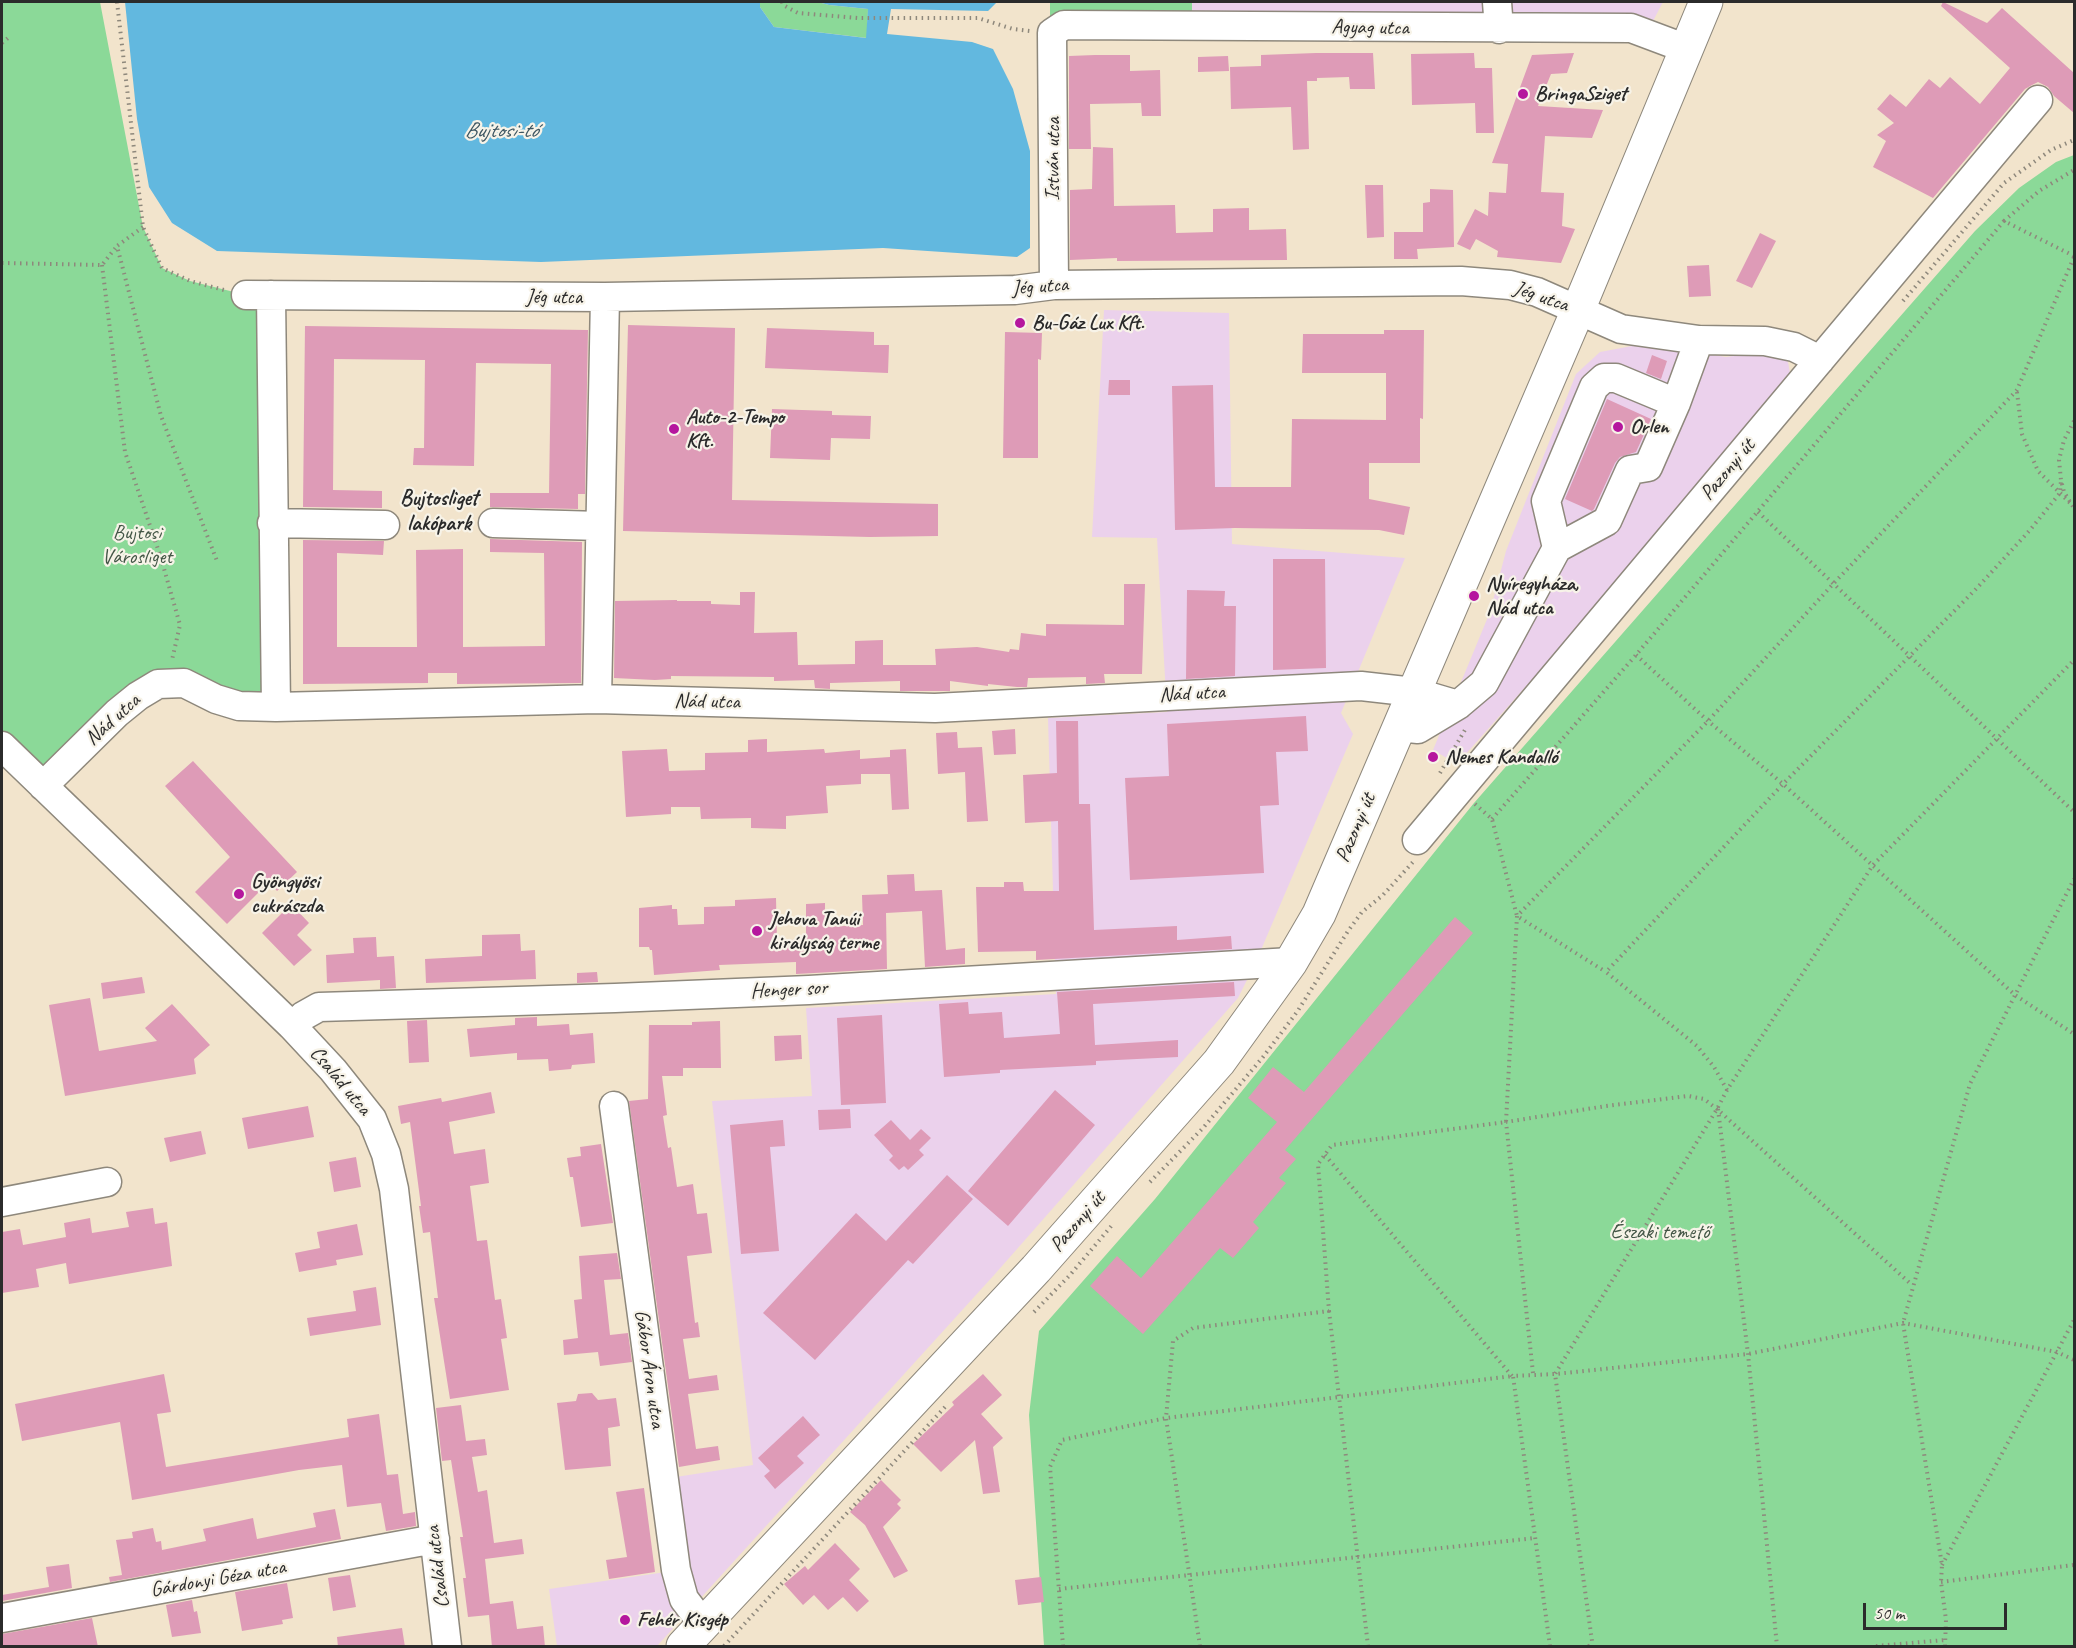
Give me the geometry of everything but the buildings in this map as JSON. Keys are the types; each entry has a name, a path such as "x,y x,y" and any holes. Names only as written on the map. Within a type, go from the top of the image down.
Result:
{"main road":[{"path":"1414,692 1578,310 1706,2"},
{"name":"Pazonyi út","path":"693,1636 1036,1269 1219,1062 1291,963 1319,914 1414,692"}],"street":[{"name":"Agyag utca","path":"1052,33 1064,25 1498,15 1631,28 1687,49"},
{"name":"István utca","path":"1052,33 1053,285"},
{"name":"Pazonyi út","path":"1416,850 1449,783 1820,360 2038,100"},
{"name":"Jég utca","path":"259,295 605,297 1015,290 1053,285 1461,281 1510,285 1537,292 1621,329 1699,340 1765,341 1794,347 1820,360"},
{"path":"259,295 272,523 276,707"},
{"path":"597,699 605,297"},
{"path":"1396,733 1408,728 1418,729 1466,699 1484,683 1557,548 1607,521 1630,470 1648,467 1676,403 1699,340"},
{"path":"1557,548 1546,501 1594,387 1604,378 1616,378 1676,403"},
{"path":"272,523 385,525"},
{"path":"493,523 600,526"},
{"name":"Nád utca","path":"43,786 117,713 158,684 184,683 216,699 239,706 276,707 597,699 935,708 1361,686 1466,699"},
{"name":"Család utca","path":"2,746 292,1026 333,1070 372,1119 386,1154 394,1189 447,1647"},
{"name":"Henger sor","path":"292,1026 303,1016 319,1007 603,999 809,990 1291,963"},
{"name":"Gábor Áron utca","path":"614,1106 676,1570 693,1636"},
{"path":"2,1202 107,1182"},
{"name":"Gárdonyi Géza utca","path":"2,1618 435,1539"}],"path":[{"path":"117,2 143,227 162,268 190,281 259,295"},
{"path":"782,2 783,5 798,13 858,18 978,18 1013,29 1052,33"},
{"path":"2,43 9,38"},
{"path":"1492,819 1636,655 2004,221 2038,190 2074,170"},
{"path":"1517,915 1708,721 1834,583 2017,390 2074,256 2004,221"},
{"path":"143,227 117,246 102,265 125,452 161,558 180,625 172,659 158,684"},
{"path":"117,246 161,416 217,561"},
{"path":"2,263 102,265"},
{"path":"2017,390 2022,434 2038,471 2074,508"},
{"path":"1606,972 1783,784 2030,530 2060,493 2059,460 2064,440 2074,421"},
{"path":"2061,480 2070,503"},
{"path":"1758,512 2074,812"},
{"path":"1636,655 1708,721 1783,784 2015,995 2074,1034"},
{"path":"1589,1647 1592,1641 1555,1374 1718,1109 1727,1090 1873,865 2074,660"},
{"path":"1466,699 1473,715 1449,783 1492,819 1517,915 1506,1122 1533,1374"},
{"path":"1203,1128 1263,1057 1297,1012 1362,912 1383,895 1416,850"},
{"path":"1945,1647 1946,1620 1941,1582 1942,1565 1903,1323 1970,1084 2074,879"},
{"path":"1517,915 1606,972 1697,1046 1714,1067 1727,1090"},
{"path":"1368,1647 1329,1311 1318,1164 1332,1145 1606,1106 1688,1096 1704,1099 1718,1109 1912,1285"},
{"path":"1718,1109 1748,1354 1778,1647"},
{"path":"1325,1154 1513,1376 1550,1647"},
{"path":"1200,1647 1166,1418 1173,1341 1193,1328 1329,1311"},
{"path":"1942,1565 2074,1320"},
{"path":"1063,1647 1050,1467 1062,1440 1166,1418 1513,1376 1555,1374 1748,1354 1903,1323 2057,1352 2074,1360"},
{"path":"1059,1589 1535,1538"},
{"path":"1941,1582 2074,1565"},
{"path":"1876,1647 1945,1640"}],"shaded area":[{"path":"1192,2 1663,2 1653,21 1192,19"},
{"path":"1104,310 1229,313 1232,544 1405,558 1341,713 1353,734 1255,964 1238,998 995,1274 657,1646 557,1646 549,1589 673,1571 663,1479 753,1465 712,1101 812,1096 806,1008 1056,994 1048,718 1167,712 1157,538 1092,537"},
{"path":"1632,346 1669,348 1726,357 1762,352 1781,355 1788,362 1790,373 1654,542 1457,764 1433,750 1490,612 1506,551 1576,374 1600,352"}],"green space":[{"name":"Bujtosi Városliget","path":"2,2 100,2 143,227 162,268 190,281 246,295 271,295 276,707 158,684 43,786 2,745"},
{"path":"760,2 818,2 868,9 867,38 774,27 760,7"},
{"path":"1050,2 1192,2 1192,19 1050,17"},
{"name":"Északi temető","path":"2074,155 2074,1646 1044,1646 1029,1415 1039,1331 1155,1199 1474,803 1975,231 2019,188 2056,162"}],"water":[{"name":"Bujtosi-tó","path":"125,2 760,2 760,7 774,27 866,38 868,9 818,2 997,2 988,11 891,9 887,34 972,42 993,49 1013,89 1030,151 1030,248 1017,257 883,248 541,262 217,251 172,223 149,187 137,119"}],"place":[{"name":"BringaSziget","path":"1523,94"},
{"name":"Bu-Gáz Lux Kft.","path":"1020,323"},
{"name":"Orlen","path":"1618,427"},
{"name":"Auto-2-Tempo Kft.","path":"674,429"},
{"name":"Nyíregyháza, Nád utca","path":"1474,596"},
{"name":"Nemes Kandalló","path":"1433,757"},
{"name":"Gyöngyösi cukrászda","path":"239,894"},
{"name":"Jehova Tanúi királyság terme","path":"757,931"},
{"name":"Fehér Kisgép","path":"625,1620"}],"district":[{"name":"Bujtosliget lakópark","path":"439,512"}]}
